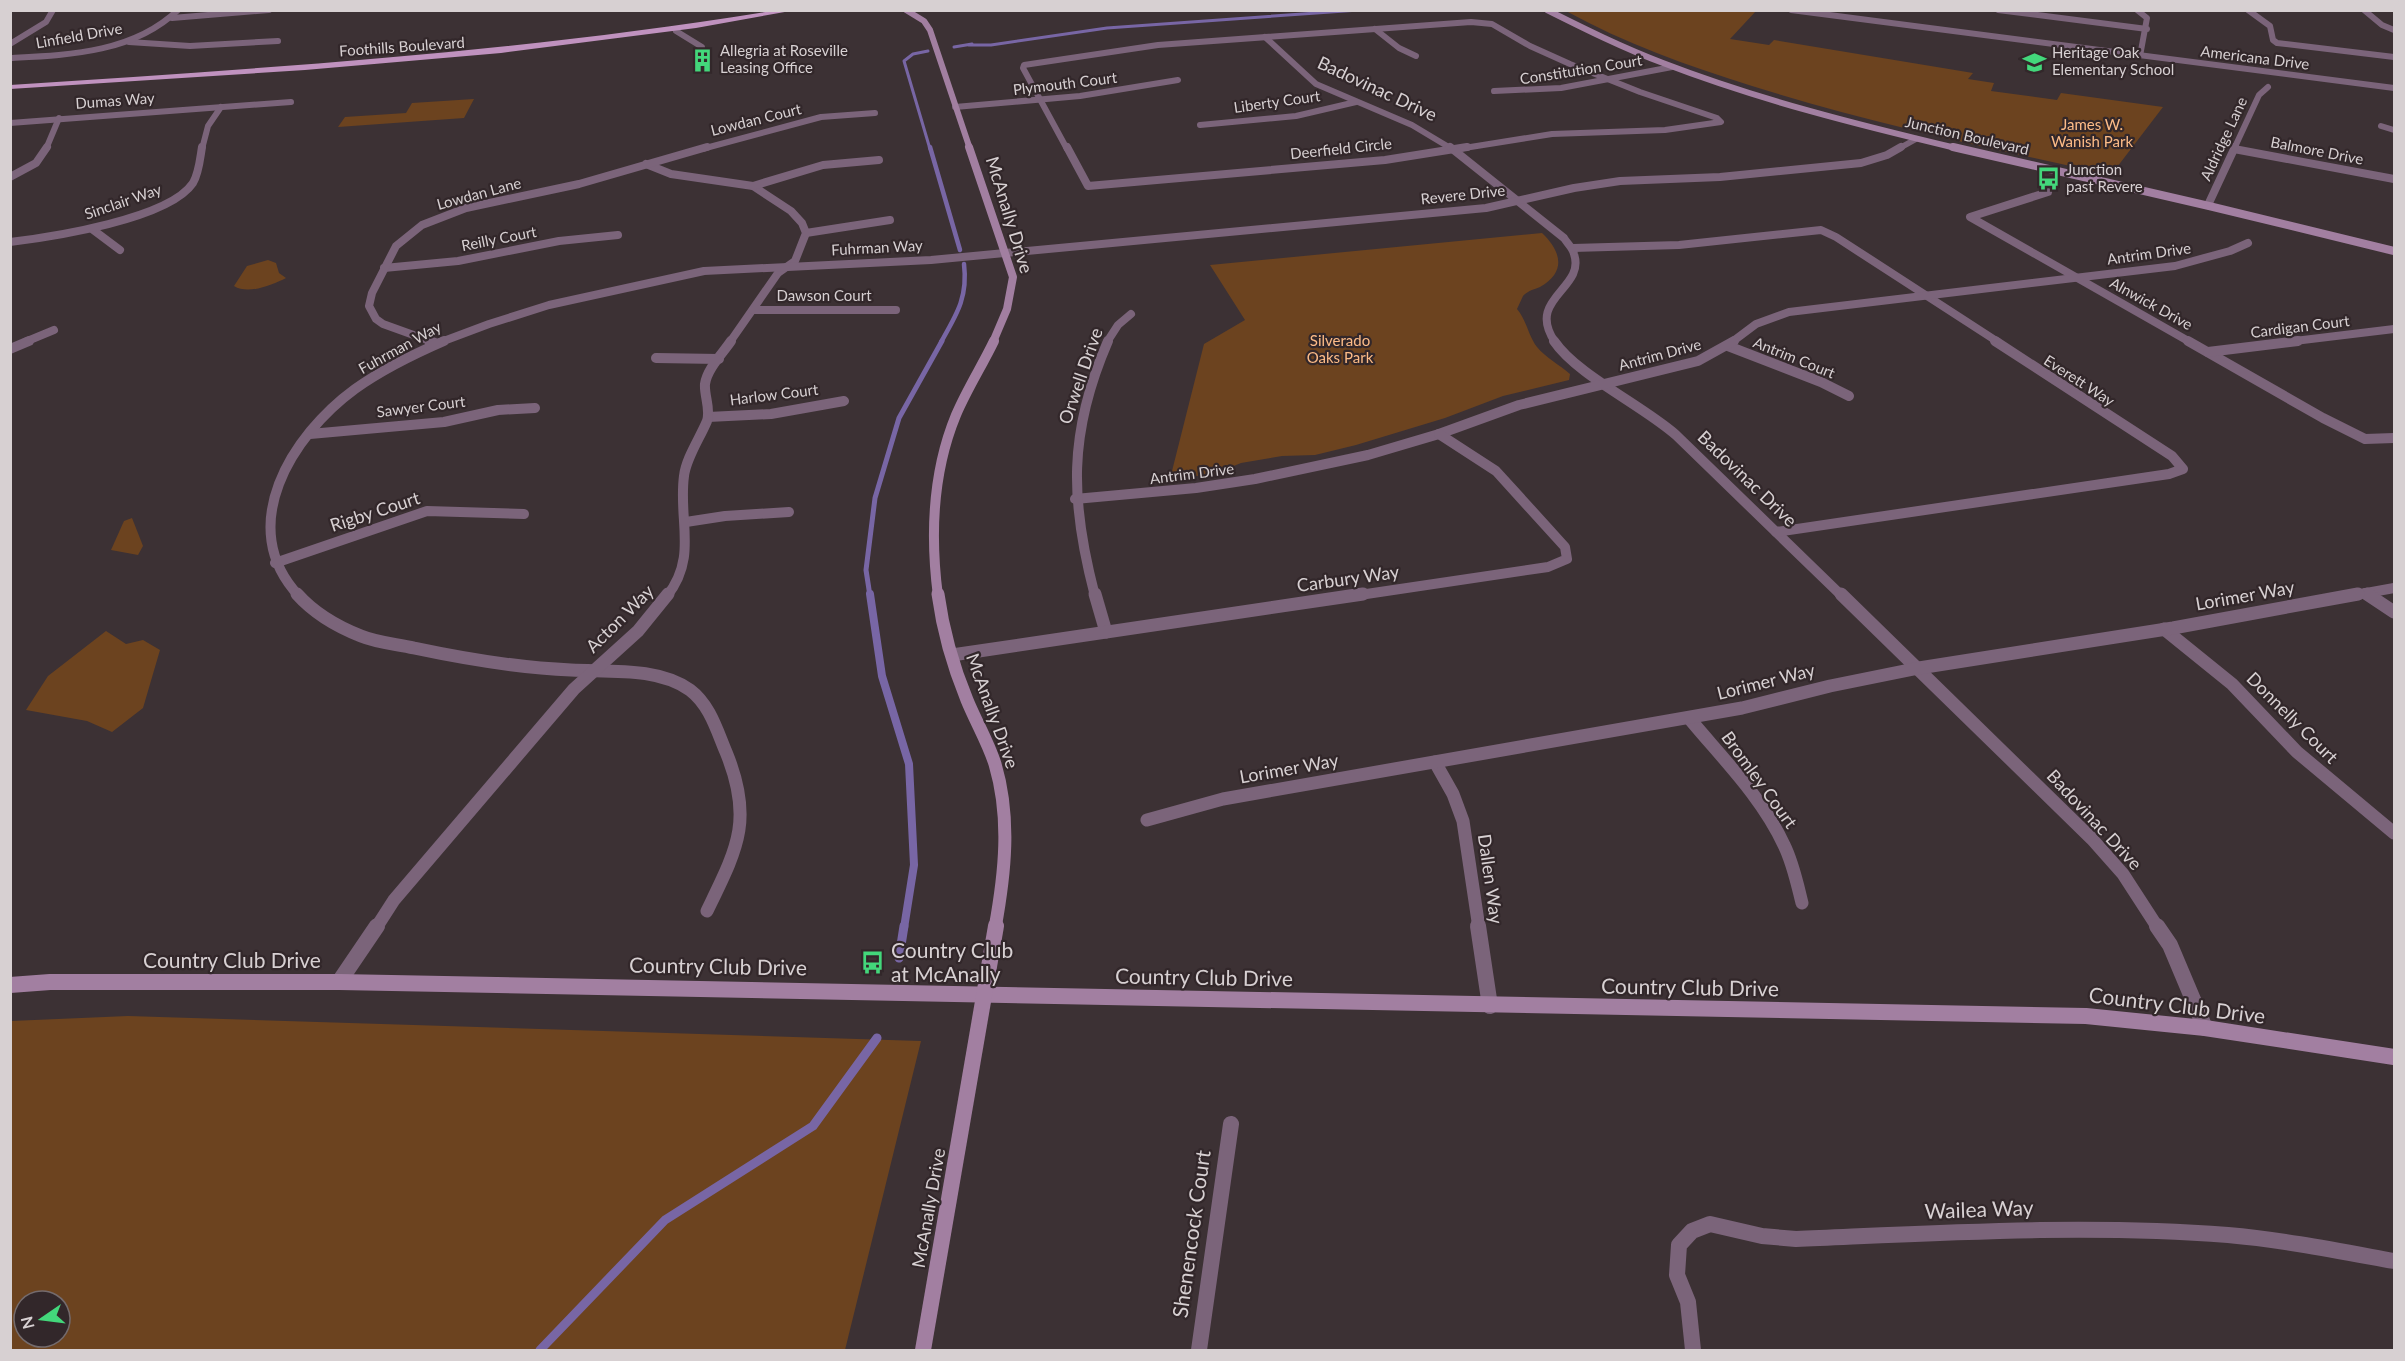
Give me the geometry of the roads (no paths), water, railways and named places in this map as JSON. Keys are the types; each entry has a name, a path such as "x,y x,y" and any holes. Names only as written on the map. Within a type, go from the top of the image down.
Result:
{"main road":[{"name":"Foothills Boulevard","path":"10,87 453,57 676,31 793,10"}],"street":[{"path":"10,44 46,22 53,10"},
{"name":"Linfield Drive","path":"10,58 72,52 124,42 151,32 172,18 178,10"},
{"path":"172,18 269,10"},
{"name":"McAnally Drive","path":"906,10 924,21 930,30 1013,277 1013,294 1005,316 960,405 943,452 934,510 935,571 952,655 962,689 994,763 1002,794 1007,832 1004,877 923,1350"},
{"name":"Junction Boulevard","path":"1547,10 1599,37 1672,67 1783,103 1916,139 2394,250"},
{"name":"Americana Drive","path":"1791,10 2394,88"},
{"path":"1998,10 2147,29"},
{"path":"2137,10 2147,18 2147,29 2140,56"},
{"path":"2248,10 2268,24 2273,31 2273,40 2277,43 2394,57"},
{"path":"2364,10 2378,19 2383,26 2394,30"},
{"name":"Deerfield Circle","path":"1482,22 1491,24 1550,55 1608,80 1717,118 1721,122 1665,130 1552,134 1385,160 1088,186 1023,68 1024,65 1132,47 1375,29 1482,22"},
{"path":"1375,29 1399,48 1416,56"},
{"path":"676,31 682,39 680,42 689,48 702,51 702,47 692,40 682,39"},
{"name":"Badovinac Drive","path":"1265,37 1311,80 1412,125 1453,149 1521,201 1574,248 1576,257 1574,275 1551,300 1545,312 1548,333 1556,344 1570,358 1665,426 2092,839 2123,874 2170,945 2205,1028"},
{"path":"124,42 190,46 278,41"},
{"name":"Constitution Court","path":"1494,91 1535,92 1672,67"},
{"name":"Plymouth Court","path":"955,107 1039,100 1178,80"},
{"name":"Aldridge Lane","path":"2208,205 2259,95 2268,87"},
{"name":"Dumas Way","path":"10,123 291,102"},
{"name":"Liberty Court","path":"1200,125 1296,116 1356,102"},
{"name":"Sinclair Way","path":"10,242 37,240 92,229 144,213 172,200 192,184 208,124 221,107"},
{"name":"Lowdan Court","path":"646,164 821,117 875,113"},
{"path":"10,177 31,166 45,152 50,132 59,118"},
{"path":"2381,126 2394,130"},
{"name":"Revere Drive","path":"1006,253 1486,208 1574,188 1620,181 1720,177 1861,162 1887,155 1916,139"},
{"name":"Balmore Drive","path":"2234,149 2394,179"},
{"path":"753,186 823,165 879,160"},
{"path":"646,164 671,174 753,186 791,211 802,223 806,233 890,220"},
{"name":"Lowdan Lane","path":"435,343 383,324 371,312 370,299 396,246 403,239 436,219 466,208 579,184 646,164"},
{"name":"Alnwick Drive","path":"2048,192 1970,217 2365,439 2394,438"},
{"path":"92,229 120,250"},
{"name":"Everett Way","path":"1574,248 1679,245 1821,230 1836,237 2172,456 2183,469 2169,474 1776,532"},
{"name":"Acton Way","path":"339,982 394,900 592,670 638,631 673,588 682,570 686,553 686,522 683,507 684,474 708,417 705,384 708,375 778,273 795,261 806,233"},
{"name":"Reilly Court","path":"384,268 458,261 559,241 618,235"},
{"name":"Antrim Drive","path":"1075,499 1196,488 1255,479 1357,457 1439,434 1519,405 1698,361 1728,346 1756,324 1790,312 2175,266 2230,251 2248,243"},
{"name":"Fuhrman Way","path":"707,911 729,866 740,834 742,808 736,780 712,718 701,699 685,687 626,671 558,670 469,660 363,637 302,601 274,563 267,528 279,478 327,410 370,379 435,343 486,322 677,276 716,270 902,262 1006,253"},
{"name":"Dawson Court","path":"753,310 896,310"},
{"name":"Orwell Drive","path":"1106,632 1081,545 1075,499 1075,456 1086,400 1110,332 1119,321 1131,314"},
{"name":"Cardigan Court","path":"2208,352 2394,329"},
{"path":"10,349 54,330"},
{"name":"Antrim Court","path":"1728,346 1821,382 1849,396"},
{"path":"656,358 719,359"},
{"name":"Harlow Court","path":"708,417 771,414 844,401"},
{"name":"Sawyer Court","path":"310,434 444,422 498,410 535,408"},
{"name":"Carbury Way","path":"952,655 1548,567 1567,559 1565,547 1502,476 1439,434"},
{"name":"Rigby Court","path":"274,563 427,511 524,514"},
{"path":"686,522 724,516 789,512"},
{"name":"Lorimer Way","path":"1147,820 1223,799 1689,718 1742,708 1813,688 2028,648 2164,629 2394,588"},
{"path":"2365,593 2394,612"},
{"name":"Donnelly Court","path":"2164,629 2232,684 2297,752 2394,833"},
{"name":"Bromley Court","path":"1689,718 1760,806 1780,837 1793,868 1802,903"},
{"name":"Dallen Way","path":"1435,762 1453,794 1463,821 1490,1006"},
{"name":"Country Club Drive","path":"10,985 50,982 339,982 2086,1016 2205,1028 2394,1057"},
{"name":"Shenencock Court","path":"1198,1350 1231,1124"},
{"name":"Wailea Way","path":"1693,1350 1688,1302 1677,1275 1679,1245 1692,1231 1710,1224 1762,1236 1796,1239 2080,1229 2207,1234 2270,1240 2394,1261"}],"waterway":[{"path":"969,45 991,45 1107,28 1359,10"},
{"path":"954,47 972,44"},
{"path":"928,51 913,54 904,61 930,149"},
{"path":"930,147 960,250"},
{"path":"941,342 963,296 964,264"},
{"path":"870,596 866,570 875,498 899,418 942,341"},
{"path":"870,594 882,676 909,764 914,865 904,928"},
{"path":"899,958 904,926"},
{"path":"540,1350 665,1220 813,1126 877,1038"}],"place":[{"name":"Allegria at Roseville Leasing Office","path":"702,60"},
{"name":"Heritage Oak Elementary School","path":"2034,62"},
{"name":"Junction past Revere","path":"2048,179"},
{"name":"Country Club at McAnally","path":"873,963"}],"park label":[{"name":"James W. Wanish Park","path":"2092,134"},
{"name":"Silverado Oaks Park","path":"1340,350"}]}
